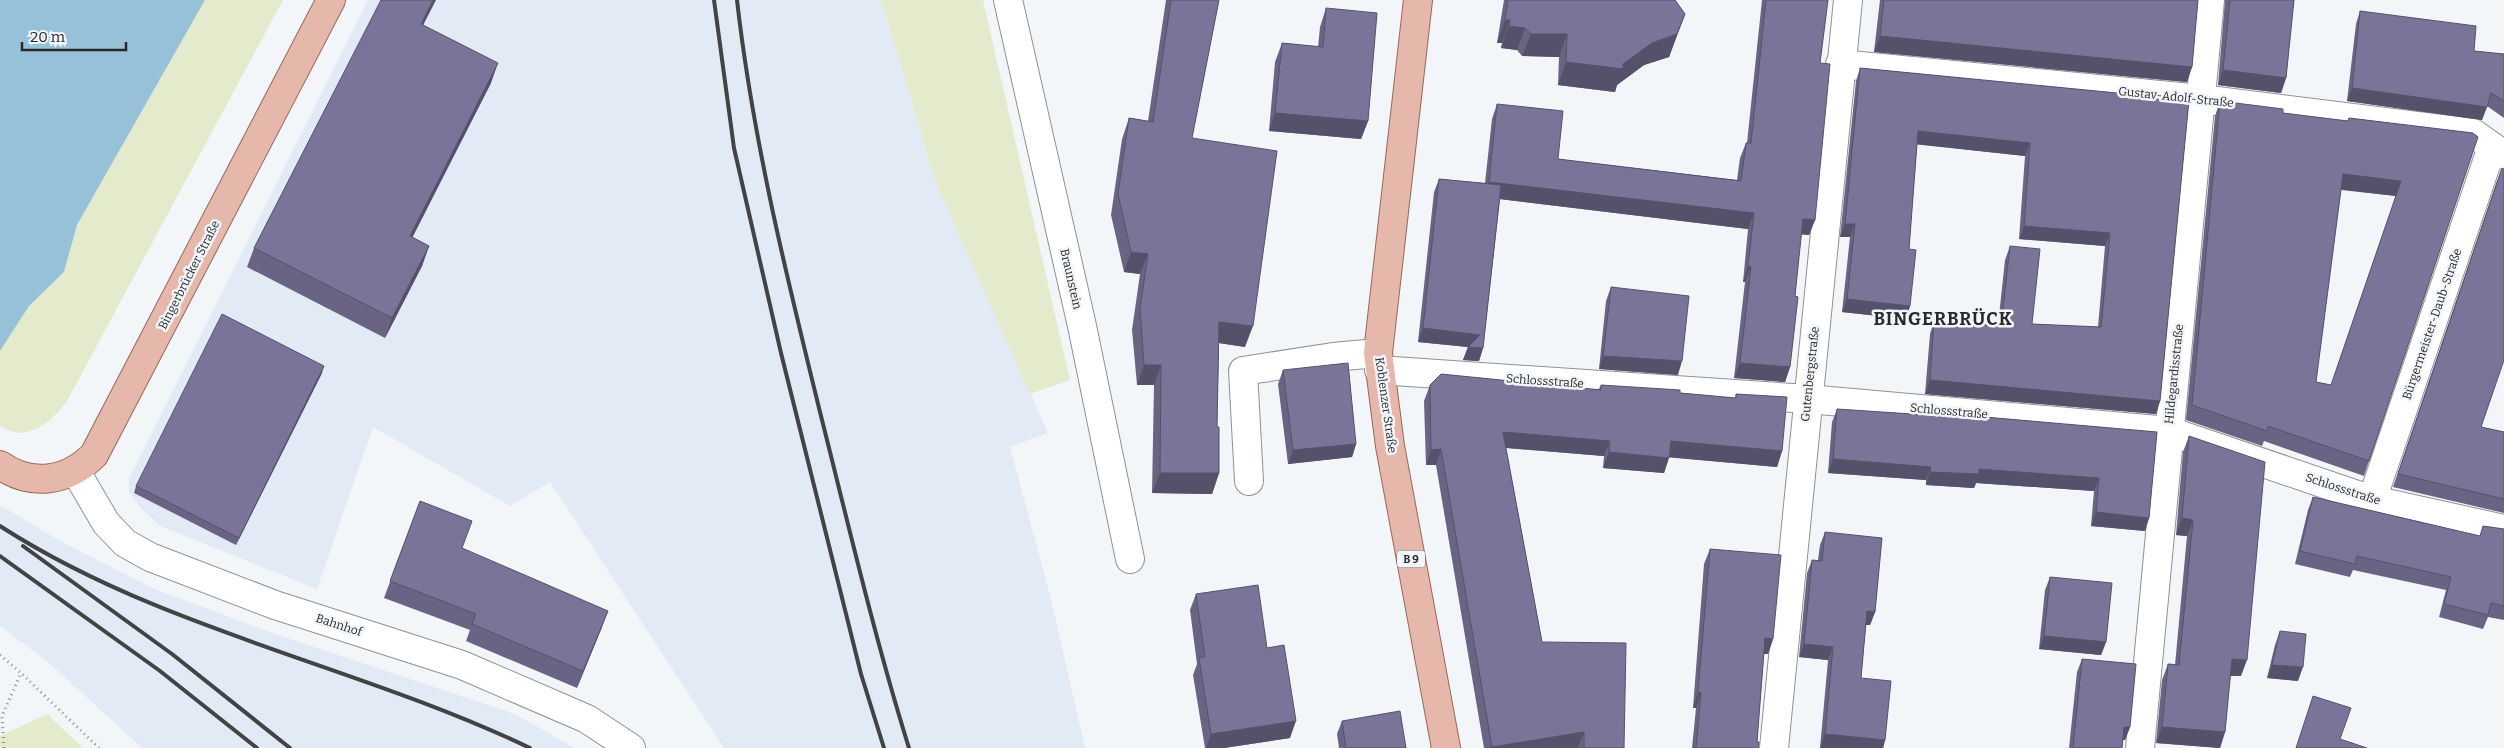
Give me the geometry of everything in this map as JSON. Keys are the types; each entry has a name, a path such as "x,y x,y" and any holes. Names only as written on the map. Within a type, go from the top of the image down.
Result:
{"main road":[{"name":"Bingerbrücker Straße","path":"0,466 15,475 36,480 58,477 88,462 101,445 331,0"},
{"name":"Koblenzer Straße","path":"1418,0 1379,361 1390,446 1446,748"}],"street":[{"name":"Braunstein","path":"1008,0 1082,326 1130,559"},
{"name":"Gutenbergstraße","path":"1774,748 1840,64 1848,0"},
{"name":"Hildegardisstraße","path":"2140,748 2210,0"},
{"name":"Gustav-Adolf-Straße","path":"1840,64 2201,99 2472,133 2498,151"},
{"name":"Bürgermeister-Daub-Straße","path":"2372,500 2498,151"},
{"name":"Schlossstraße","path":"1249,481 1243,371 1379,361 2169,431 2372,500 2504,529"},
{"name":"Bahnhof","path":"75,470 106,523 125,543 150,557 275,605 462,666 586,719 631,748"}],"path":[{"path":"0,656 22,673 99,748"},
{"path":"4,748 2,716 22,673"}],"shaded area":[{"path":"368,0 881,0 936,183 1048,433 1010,447 1051,599 1085,748 724,748 550,482 510,506 373,427 317,589 160,526 140,507 129,492 129,479"},
{"path":"0,505 60,541 157,590 278,635 515,714 575,748 142,748 49,663 0,626"}],"green space":[{"path":"205,0 283,0 67,401 54,416 38,428 20,433 10,431 0,426 0,351 29,306 64,272 77,225"},
{"path":"881,0 983,0 1070,380 1030,394 936,183"},
{"path":"47,714 83,748 0,748 0,736"}],"water":[{"path":"0,0 205,0 77,225 64,272 29,306 0,351"}],"building":[{"path":"381,0 433,0 421,24 498,63 410,236 429,246 392,318 254,248"},
{"path":"1171,0 1219,0 1192,138 1277,151 1253,326 1219,322 1217,427 1219,427 1219,473 1160,473 1161,365 1144,365 1140,309 1148,254 1131,252 1118,194 1129,118 1153,122"},
{"path":"1508,0 1675,0 1685,14 1677,34 1652,43 1623,64 1623,69 1566,62 1567,34 1531,34 1525,28 1509,26 1510,20 1505,20"},
{"path":"1766,0 1828,0 1820,63 1830,64 1815,220 1803,219 1795,296 1798,297 1790,367 1740,363 1751,267 1748,266 1754,213 1489,182 1497,104 1563,111 1558,159 1741,181 1746,143 1751,143"},
{"path":"1884,0 2198,0 2192,67 1880,36"},
{"path":"2230,0 2294,0 2286,78 2223,70"},
{"path":"1326,8 1377,13 1368,121 1275,113 1282,43 1323,47"},
{"path":"2360,11 2476,26 2474,51 2504,54 2504,101 2491,93 2487,107 2352,88"},
{"path":"1860,68 2189,100 2160,401 1930,380 1934,321 2001,326 2010,246 2040,249 2032,324 2101,327 2110,233 2024,226 2030,143 1918,131 1909,249 1916,250 1910,306 1847,299 1855,224 1845,224"},
{"path":"2220,101 2283,109 2283,113 2348,121 2349,118 2473,133 2478,137 2369,461 2268,426 2267,431 2192,405","holes":["2343,174 2401,181 2331,385 2316,382"]},
{"path":"2502,168 2504,169 2504,360 2481,427 2504,432 2504,499 2398,474"},
{"path":"1439,179 1501,185 1483,348 1468,347 1480,335 1423,328"},
{"path":"1611,287 1689,296 1682,361 1603,356"},
{"path":"222,314 324,366 239,538 136,486"},
{"path":"1348,363 1356,444 1293,450 1283,370"},
{"path":"1441,374 1601,390 1601,385 1680,390 1680,393 1736,398 1736,394 1787,397 1782,451 1671,441 1669,458 1609,452 1610,441 1503,432 1542,642 1626,643 1624,748 1584,748 1584,732 1492,747 1441,449 1431,450 1430,385"},
{"path":"1837,409 1927,415 1927,412 2157,432 2149,518 2096,512 2099,478 1979,469 1979,474 1930,472 1931,467 1833,459"},
{"path":"2189,436 2265,462 2247,660 2232,659 2225,732 2162,727 2168,664 2179,665 2193,520 2182,518"},
{"path":"2313,497 2480,536 2483,526 2504,529 2504,606 2491,603 2488,615 2444,604 2451,577 2357,556 2355,564 2300,551"},
{"path":"420,501 472,521 462,548 608,611 583,671 472,624 476,614 390,581"},
{"path":"1825,532 1882,538 1875,612 1867,611 1861,678 1891,681 1885,740 1825,734 1833,647 1804,644 1812,560 1822,561"},
{"path":"1710,549 1781,555 1773,639 1765,638 1758,748 1696,748 1701,693 1698,692"},
{"path":"2050,577 2112,583 2106,642 2044,636"},
{"path":"1258,585 1267,648 1284,645 1296,721 1211,734 1199,658 1205,657 1196,594"},
{"path":"2280,631 2306,634 2303,667 2272,665"},
{"path":"2082,659 2136,664 2130,727 2124,727 2122,748 2073,748"},
{"path":"2313,696 2351,708 2340,739 2367,748 2296,748"},
{"path":"1400,711 1406,748 1346,748 1342,721"}],"railway":[{"path":"714,0 734,148 781,353 861,674 884,748"},
{"path":"737,0 752,105 772,209 808,364 863,583 909,748"},
{"path":"0,526 62,562 127,593 261,645 397,693 464,719 530,748"},
{"path":"23,546 172,654 290,748"},
{"path":"0,556 160,671 257,748"}],"district":[{"name":"BINGERBRÜCK","path":"1943,319"}]}
